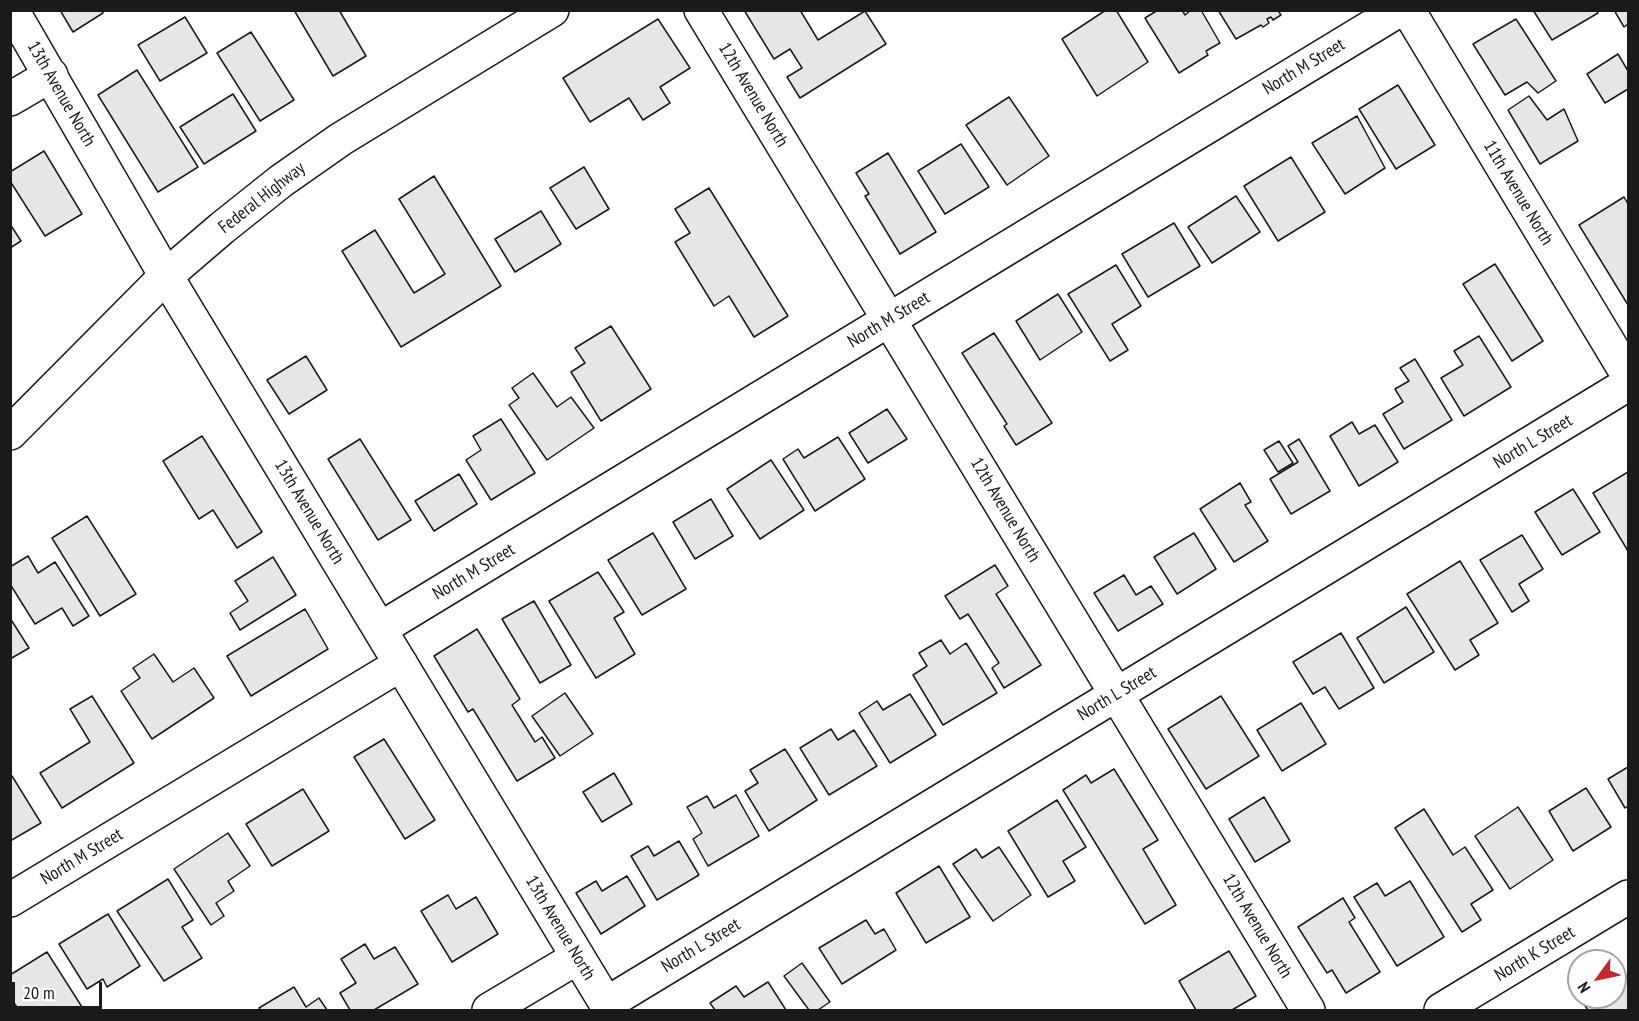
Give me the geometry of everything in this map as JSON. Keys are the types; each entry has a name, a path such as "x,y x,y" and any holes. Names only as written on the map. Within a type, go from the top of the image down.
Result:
{"street":[{"name":"13th Avenue North","path":"12,10 166,276 608,1007"},
{"name":"Federal Highway","path":"10,433 166,276 281,181 342,139 552,10"},
{"name":"12th Avenue North","path":"701,10 1308,1011"},
{"name":"North M Street","path":"380,629 1399,10"},
{"name":"11th Avenue North","path":"1408,10 1629,375"},
{"path":"10,99 51,75"},
{"name":"North L Street","path":"608,1007 1117,694 1629,384"},
{"name":"North M Street","path":"10,900 400,664"},
{"name":"North K Street","path":"1441,1011 1629,897"},
{"path":"489,1011 578,957"}],"building":[{"path":"60,10 101,10 103,13 73,32"},
{"path":"294,10 339,10 366,56 333,76"},
{"path":"744,10 800,10 818,40 865,11 886,44 800,98 787,77 802,68 790,49 774,59"},
{"path":"1106,10 1116,10 1148,62 1097,96 1062,39"},
{"path":"1158,10 1182,10 1185,15 1191,10 1201,10 1220,43 1206,51 1208,55 1179,73 1145,18"},
{"path":"1218,10 1281,10 1279,12 1281,15 1273,20 1271,17 1267,19 1269,23 1263,27 1261,25 1236,39"},
{"path":"1533,10 1596,10 1598,13 1552,40"},
{"path":"1614,10 1628,10 1628,24 1624,27"},
{"path":"185,17 207,53 160,81 138,45"},
{"path":"658,19 690,68 660,87 670,103 643,120 629,98 590,122 563,78"},
{"path":"1516,19 1556,81 1538,93 1527,82 1505,95 1473,44"},
{"path":"251,32 294,100 260,121 217,53"},
{"path":"1618,54 1628,71 1628,89 1605,103 1587,74"},
{"path":"137,70 198,167 158,192 98,95"},
{"path":"1398,85 1435,145 1396,169 1359,109"},
{"path":"233,94 256,131 204,164 180,127"},
{"path":"1529,96 1547,120 1564,109 1578,141 1540,164 1508,110"},
{"path":"1009,97 1049,156 1007,185 966,125"},
{"path":"1357,116 1385,168 1345,194 1312,143"},
{"path":"961,144 989,187 945,214 918,171"},
{"path":"44,151 82,214 45,236 10,181 10,172"},
{"path":"888,153 936,232 900,254 865,196 869,194 856,173"},
{"path":"1291,157 1325,212 1278,241 1244,186"},
{"path":"584,167 609,209 576,229 550,188"},
{"path":"434,176 501,286 401,347 342,251 375,230 414,293 445,274 399,199"},
{"path":"709,188 788,316 754,337 729,296 714,306 675,242 690,233 675,209"},
{"path":"1236,196 1260,232 1212,263 1188,227"},
{"path":"1624,197 1628,204 1628,305 1579,225"},
{"path":"541,211 561,244 515,272 495,239"},
{"path":"1174,223 1200,266 1148,297 1122,254"},
{"path":"10,224 21,241 10,248"},
{"path":"1495,264 1543,341 1512,361 1463,284"},
{"path":"1116,265 1141,306 1112,324 1128,350 1110,361 1068,294"},
{"path":"1058,294 1082,332 1040,360 1016,321"},
{"path":"611,326 651,389 601,421 571,372 585,363 575,348"},
{"path":"994,333 1052,423 1016,445 1004,426 1007,424 962,353"},
{"path":"1479,336 1511,387 1464,416 1441,378 1463,365 1454,351"},
{"path":"306,356 327,390 289,414 267,380"},
{"path":"1415,359 1452,420 1404,449 1383,414 1403,402 1395,389 1409,381 1400,368"},
{"path":"533,373 557,407 571,397 594,428 547,460 509,405 519,398 512,388"},
{"path":"887,409 907,439 868,463 849,433"},
{"path":"501,419 535,473 491,500 466,460 481,450 473,436"},
{"path":"1352,422 1359,434 1375,425 1398,462 1359,486 1330,436"},
{"path":"202,436 262,532 237,548 213,510 199,519 163,461"},
{"path":"838,437 865,479 815,511 783,459 798,449 804,458"},
{"path":"360,439 411,520 378,540 328,459"},
{"path":"1299,439 1330,491 1291,514 1270,479 1298,462 1288,446"},
{"path":"1279,441 1293,463 1278,472 1264,450"},
{"path":"771,460 804,510 760,539 727,489"},
{"path":"1628,472 1628,551 1593,493"},
{"path":"459,474 477,504 434,531 415,501"},
{"path":"1240,483 1251,502 1245,505 1268,541 1234,562 1200,509"},
{"path":"1573,489 1600,532 1562,555 1535,512"},
{"path":"711,499 733,536 695,559 673,522"},
{"path":"87,516 136,594 100,616 52,538"},
{"path":"653,533 686,589 642,615 608,560"},
{"path":"1194,533 1216,569 1177,594 1154,557"},
{"path":"1522,535 1543,569 1519,584 1529,601 1512,612 1480,560"},
{"path":"28,556 38,573 55,562 89,616 73,626 62,608 35,624 10,584 10,567"},
{"path":"273,557 296,595 240,630 230,613 248,601 235,581"},
{"path":"1460,561 1498,623 1470,640 1479,655 1455,670 1407,594"},
{"path":"995,565 1008,586 996,594 1041,665 1004,688 992,668 999,663 968,614 960,619 945,596"},
{"path":"598,572 624,612 614,618 635,654 596,678 549,601"},
{"path":"1124,575 1136,595 1151,586 1163,604 1118,631 1094,593"},
{"path":"534,601 571,665 540,683 502,619"},
{"path":"1406,607 1434,652 1384,683 1357,638"},
{"path":"305,609 328,649 251,696 227,656"},
{"path":"10,618 29,648 10,659"},
{"path":"477,629 520,699 512,705 535,742 542,737 555,758 517,781 473,709 468,712 434,656"},
{"path":"1341,633 1374,688 1339,709 1325,687 1313,694 1293,662"},
{"path":"941,640 950,654 966,643 997,693 943,725 913,675 927,666 919,653"},
{"path":"154,654 173,682 194,668 214,698 152,739 121,691 140,678 133,668"},
{"path":"565,693 593,734 560,756 532,716"},
{"path":"910,694 936,735 890,763 859,713 877,701 883,710"},
{"path":"92,696 134,763 62,808 40,773 90,742 70,709"},
{"path":"1221,696 1259,756 1206,789 1168,729"},
{"path":"1301,703 1326,744 1282,771 1257,730"},
{"path":"831,729 838,740 854,730 877,766 829,795 800,748"},
{"path":"384,739 435,820 405,839 354,757"},
{"path":"785,749 817,800 769,831 745,791 758,783 750,770"},
{"path":"1628,767 1628,806 1625,808 1608,779"},
{"path":"1114,769 1158,840 1143,849 1176,905 1145,924 1063,790 1086,775 1091,783"},
{"path":"614,773 632,804 602,822 583,792"},
{"path":"12,776 41,823 10,841 10,777"},
{"path":"1586,788 1611,827 1573,851 1549,811"},
{"path":"303,789 329,831 272,866 246,824"},
{"path":"736,795 759,836 708,866 693,839 702,833 687,807 707,796 714,808"},
{"path":"1264,797 1290,841 1255,862 1229,819"},
{"path":"1057,800 1086,847 1063,861 1075,881 1048,897 1008,831"},
{"path":"1518,807 1553,860 1510,889 1475,836"},
{"path":"1424,809 1453,855 1465,847 1493,890 1471,904 1481,920 1462,932 1395,828"},
{"path":"228,833 250,866 228,881 234,891 216,903 224,916 211,925 174,869"},
{"path":"679,841 699,875 657,900 631,856 648,846 654,856"},
{"path":"999,847 1031,895 993,921 953,864 976,849 982,858"},
{"path":"939,866 970,917 926,943 896,893"},
{"path":"627,876 645,906 601,934 576,893 596,881 602,891"},
{"path":"168,879 193,920 182,927 202,958 164,981 117,911"},
{"path":"1410,881 1444,937 1397,966 1354,897 1377,883 1385,896"},
{"path":"448,895 456,909 476,897 498,934 452,962 421,911"},
{"path":"1343,898 1355,918 1349,922 1380,972 1346,993 1332,970 1327,973 1298,927"},
{"path":"108,914 140,966 107,987 103,979 87,989 59,944"},
{"path":"866,920 875,934 884,929 896,950 842,984 819,948"},
{"path":"365,944 374,959 395,947 418,984 374,1010 350,1010 340,993 356,983 341,959"},
{"path":"1229,951 1256,996 1232,1010 1196,1010 1179,981"},
{"path":"47,952 82,1007 77,1010 19,1010 10,997 10,975"},
{"path":"802,963 830,1002 818,1010 809,1010 784,976"},
{"path":"1627,978 1628,1010 1588,1010 1627,1009"},
{"path":"768,982 786,1010 715,1010 710,1003 736,986 744,997"},
{"path":"294,987 306,1007 319,998 327,1010 261,1010 259,1008"}]}
